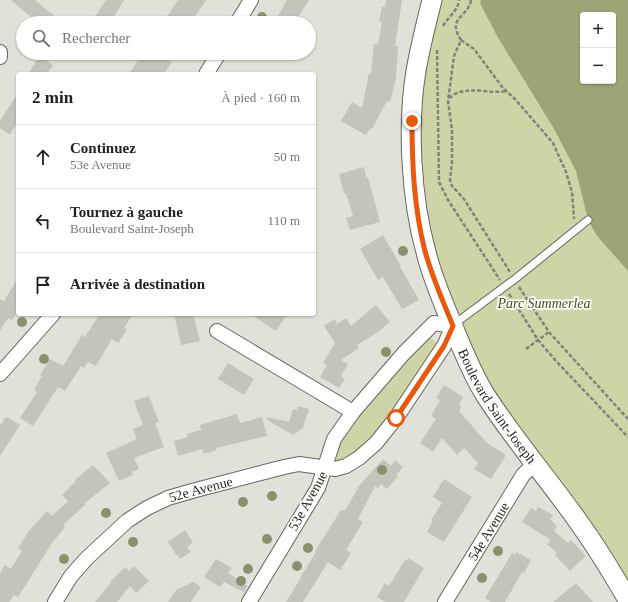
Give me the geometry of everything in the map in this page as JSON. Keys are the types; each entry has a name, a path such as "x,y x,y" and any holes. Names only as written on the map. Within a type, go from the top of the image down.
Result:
{"street":[{"path":"241,16 251,0"},
{"name":"Boulevard Saint-Joseph","path":"432,0 421,43 416,73 412,121 412,155 414,192 420,227 440,296 468,360 486,395 593,542 628,600"},
{"path":"0,52 0,57"},
{"path":"207,72 215,60"},
{"path":"0,374 51,316"},
{"path":"325,466 334,439 353,412 404,353 434,323 453,326"},
{"name":"53e Avenue","path":"250,602 318,488 325,466 335,468 346,466 359,458 376,443 396,418 444,346 453,326"},
{"path":"217,331 353,412"},
{"name":"54e Avenue","path":"445,602 523,475 535,463"},
{"name":"52e Avenue","path":"55,602 71,576 87,558 127,521 147,508 168,498 284,467 299,464 325,466"}],"lane":[{"path":"453,326 515,279 588,220"}],"path":[{"path":"441,28 448,18 455,12 459,0"},
{"path":"471,0 466,10 456,21 455,28 457,35 461,40 474,49 507,92 515,99 553,143 566,172 572,192 575,229"},
{"path":"461,40 454,56 448,99 452,130 452,162 450,180 452,186 464,199 549,332 628,418"},
{"path":"438,46 440,182 448,200 538,340 628,437"},
{"path":"448,99 457,93 467,91 507,92"},
{"path":"526,349 549,332"}],"green space":[{"name":"Parc Summerlea","path":"440,0 481,0 481,3 525,83 554,129 576,171 588,219 597,236 628,271 628,583 499,398 475,355 441,272 425,210 420,169 421,97 425,68"},
{"path":"429,337 438,343 382,429 355,455 339,462 336,460 336,451 357,416"}],"shaded area":[{"path":"481,0 628,0 628,271 597,236 588,220 576,171 554,129 497,36 480,3"}],"building":[{"path":"11,0 35,0 54,16 30,16"},
{"path":"106,0 124,0 114,16 96,16"},
{"path":"178,0 206,0 196,16 168,16"},
{"path":"287,0 309,0 299,16 278,16"},
{"path":"386,0 402,0 395,46 398,46 396,78 390,102 387,101 372,129 370,128 366,135 341,121 352,102 362,108 369,73 371,73 374,44 378,44 382,22 379,22 382,7 385,7"},
{"path":"37,60 45,60 53,65 48,72 29,72"},
{"path":"138,60 169,60 172,62 165,72 130,72"},
{"path":"16,96 16,124 10,135 0,128 0,121"},
{"path":"364,167 380,222 350,230 346,218 353,216 346,193 344,193 339,174"},
{"path":"383,235 419,300 402,309 383,277 378,280 360,249"},
{"path":"16,281 16,314 12,320 8,318 0,331 0,299 4,301"},
{"path":"376,305 390,322 378,332 357,345 359,348 341,360 348,364 341,376 345,379 339,388 320,377 327,365 323,363 335,343 324,326 335,319 337,324 346,318 351,326"},
{"path":"98,316 132,316 124,328 127,330 118,343 112,339 96,366 88,362 84,368 81,366 65,391 58,387 33,426 20,418 37,392 34,390 42,376 40,375 50,359 63,366 82,335 85,337"},
{"path":"174,316 194,316 200,341 181,345"},
{"path":"253,316 286,316 276,331"},
{"path":"228,363 254,379 244,395 218,379"},
{"path":"444,385 463,397 459,405 461,407 459,411 487,443 506,455 491,479 474,469 478,463 464,448 457,455 442,438 433,452 420,443 436,419 431,416 440,400 436,398"},
{"path":"149,396 159,422 155,423 164,447 134,458 139,469 132,472 133,475 119,481 106,453 137,439 133,429 143,425 134,401"},
{"path":"298,406 309,409 303,428 293,435 267,420 268,417 289,422 293,409 297,410"},
{"path":"237,414 240,423 262,417 267,436 216,448 217,450 204,454 202,449 178,456 174,441 188,437 187,434 201,430 200,425"},
{"path":"6,417 20,425 0,456 0,426"},
{"path":"383,459 391,466 395,460 403,467 396,475 398,476 387,489 381,484 378,488 375,486 358,519 363,522 346,550 351,553 340,570 328,562 303,602 286,602 316,552 315,551 341,510 344,511 346,509 359,486"},
{"path":"93,465 110,483 85,503 86,504 63,525 65,527 52,543 18,597 14,595 9,602 0,602 0,573 5,565 11,569 22,551 18,548 29,531 47,511 52,516 68,501 62,495 76,481 75,480"},
{"path":"444,479 472,497 444,542 427,532 433,521 431,520 442,503 433,497"},
{"path":"538,507 553,515 550,519 557,526 554,531 568,543 571,540 586,556 570,571 555,555 557,553 547,544 551,540 522,522 531,508 536,511"},
{"path":"185,530 193,542 187,547 191,552 180,559 168,542"},
{"path":"516,552 531,560 524,573 522,572 505,602 491,602 485,598 512,553 515,555"},
{"path":"408,558 424,568 404,602 385,602 377,597 385,583 389,586 405,560 406,561"},
{"path":"216,559 232,568 228,573 247,586 244,592 224,582 220,587 204,577"},
{"path":"134,566 149,581 136,593 130,586 117,602 95,602 111,583 110,582 125,567 129,571"},
{"path":"193,582 201,587 191,602 168,602 176,590"},
{"path":"576,583 593,602 553,602"}],"route":[{"path":"396,418 444,346 446,338 453,326 440,296 420,227 414,192 412,121"}]}
